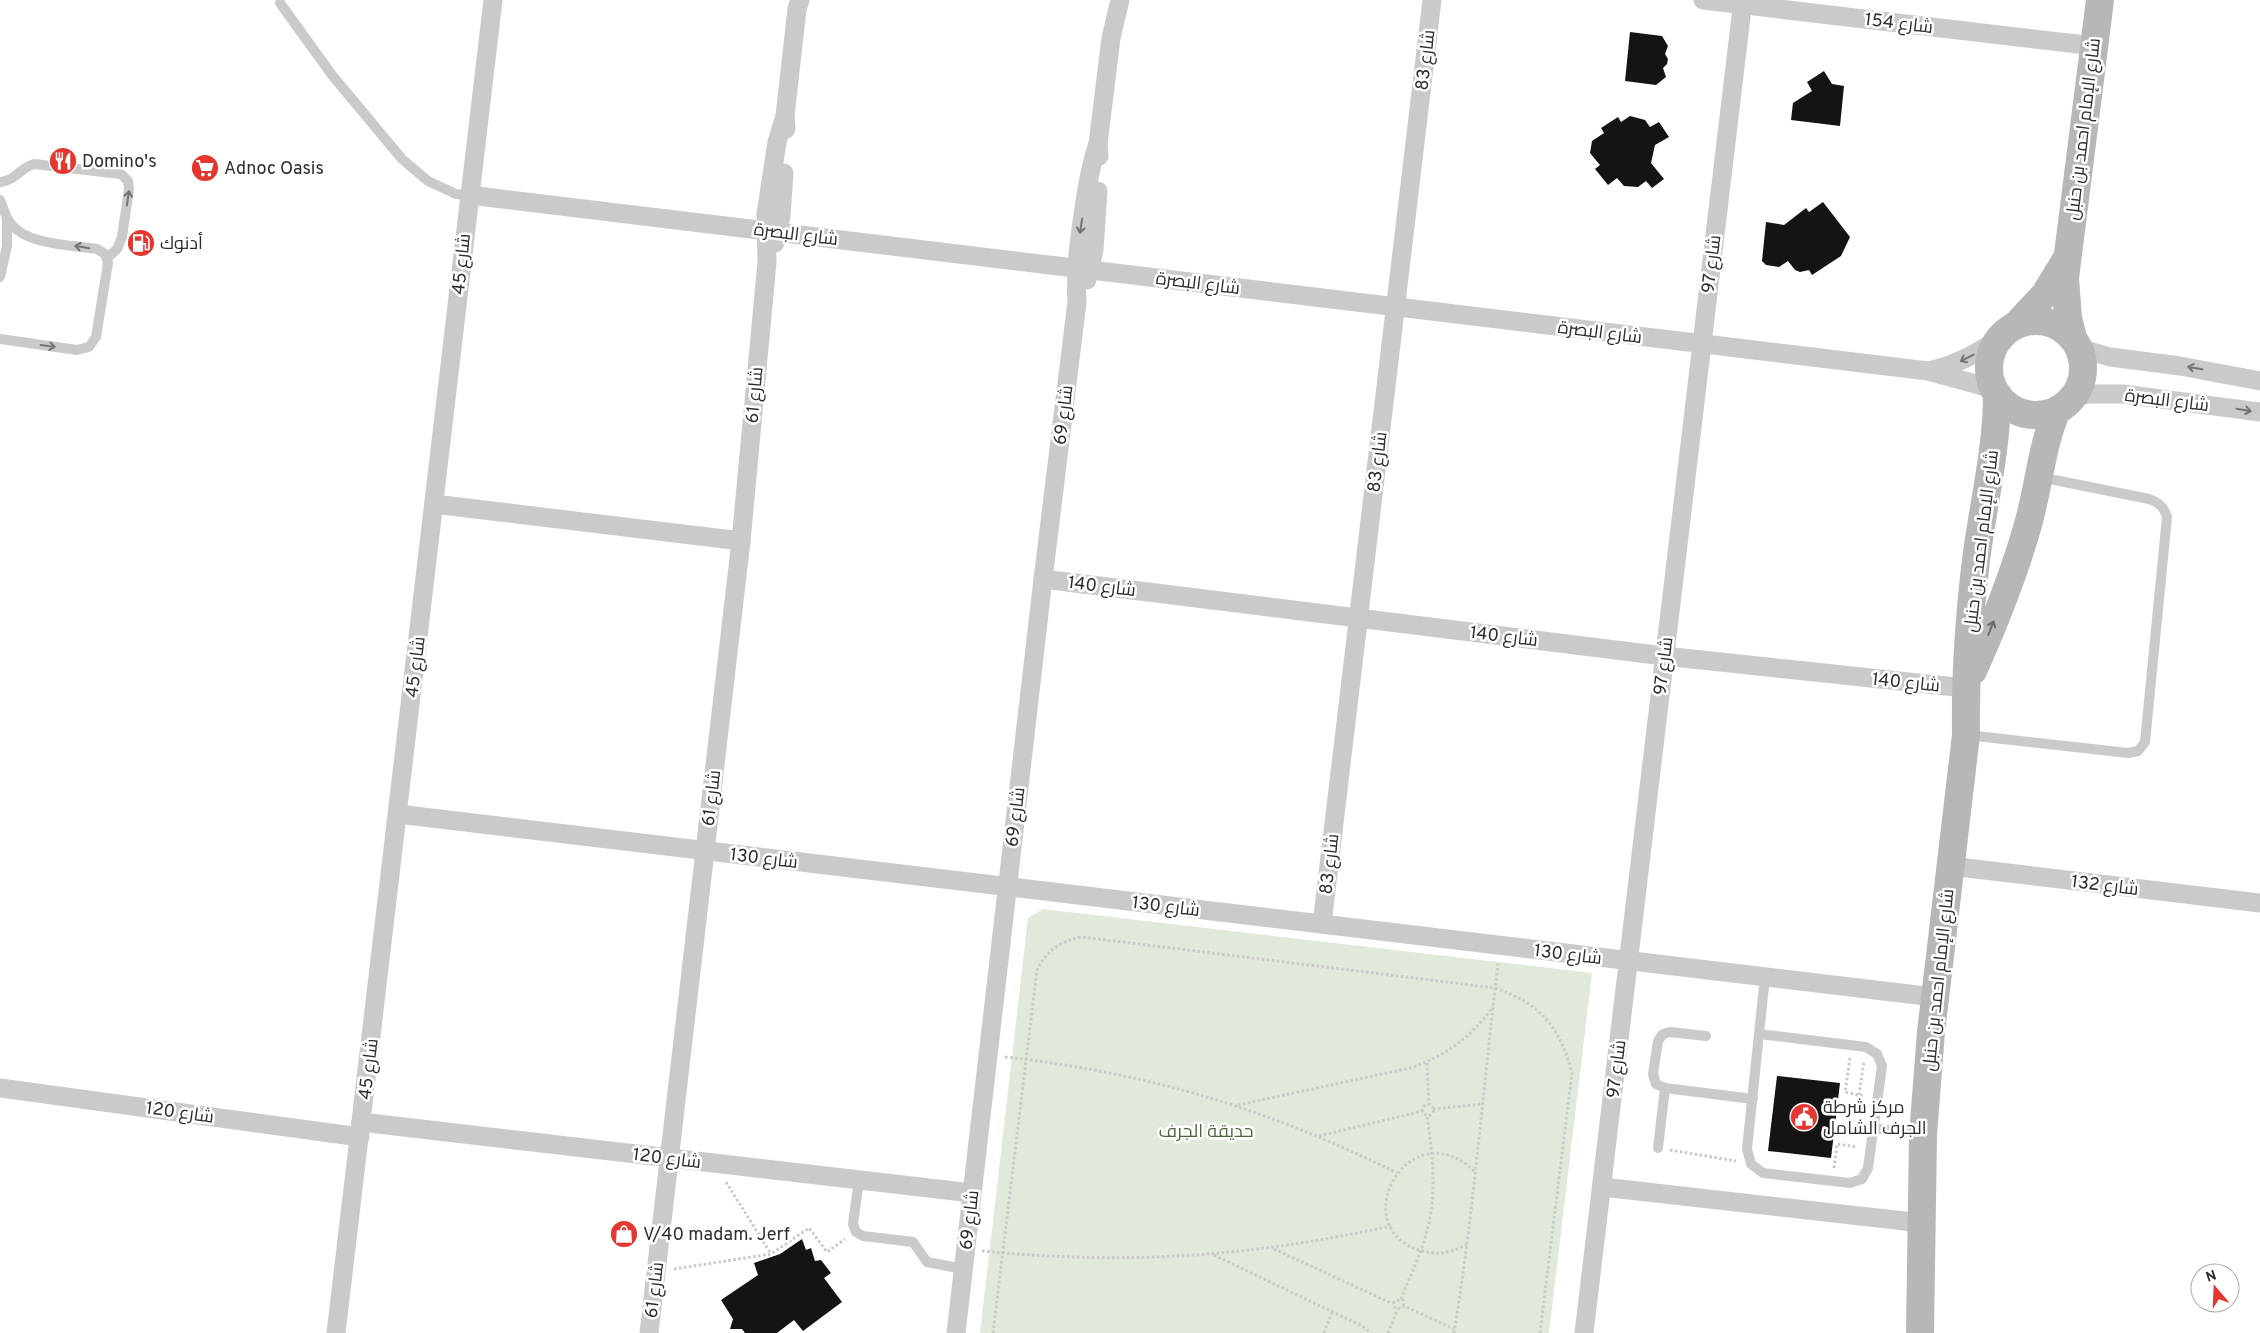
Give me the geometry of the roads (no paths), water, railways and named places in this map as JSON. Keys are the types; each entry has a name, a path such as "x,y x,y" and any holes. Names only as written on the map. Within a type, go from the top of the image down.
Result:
{"street":[{"name":"شارع 45","path":"336,1333 493,0"},
{"name":"شارع 69","path":"956,1333 1043,579 1077,302 1083,269 1090,172 1098,144 1110,38 1109,0"},
{"name":"شارع 69","path":"1110,38 1120,0"},
{"name":"شارع 83","path":"1322,924 1432,0"},
{"name":"شارع 154","path":"1703,0 1742,2 2094,46"},
{"name":"شارع الإمام احمد بن حنبل","path":"2076,343 2066,298 2067,258 2100,0"},
{"name":"شارع 97","path":"1584,1333 1630,961 1664,656 1742,2"},
{"name":"شارع 61","path":"649,1333 740,541 767,262 772,231 777,142 785,116 798,3"},
{"name":"شارع البصرة","path":"469,195 1928,371 1995,392"},
{"name":"شارع الإمام احمد بن حنبل","path":"2009,330 2045,294 2067,258"},
{"path":"2037,321 2047,322 2057,325 2076,343 2083,358 2083,378 2066,404 2035,415 2024,414 2009,406 1995,392 1990,378 1990,355 2009,330 2037,321"},
{"name":"شارع البصرة","path":"1928,371 1949,366 1968,358 2009,330"},
{"name":"شارع البصرة","path":"2076,343 2110,357 2180,366 2260,382"},
{"name":"شارع الإمام احمد بن حنبل","path":"1920,1333 1923,1135 1934,997 1966,735 1966,688 1971,603 1993,448 1995,392"},
{"name":"شارع البصرة","path":"2066,404 2107,393 2260,412"},
{"name":"شارع الإمام احمد بن حنبل","path":"1966,688 2016,562 2040,477 2046,439 2066,404"},
{"path":"434,504 740,541"},
{"name":"شارع 140","path":"1043,579 1664,656 1966,688"},
{"name":"شارع 130","path":"398,814 1934,997"},
{"name":"شارع 132","path":"1950,866 2260,903"},
{"name":"شارع 120","path":"0,1088 360,1129 669,1158 972,1193"},
{"path":"1602,1188 1922,1223"}],"lane":[{"path":"280,3 332,75 402,159 428,181 456,194 469,195"},
{"path":"0,182 10,180 24,168 34,164 122,174 128,180 129,189 122,237 117,249 107,258 96,337 89,347 77,350 0,339"},
{"path":"0,200 6,218 8,246 0,277"},
{"path":"6,218 19,232 27,237 97,249 105,254 107,258"},
{"path":"1966,735 2128,753 2138,751 2145,742 2167,517 2165,511 2161,505 2149,499 2040,477"},
{"path":"1760,1034 1866,1047 1872,1050 1880,1060 1882,1066 1868,1168 1862,1178 1850,1183 1763,1173 1751,1164 1747,1149 1765,977"},
{"path":"1706,1036 1670,1032 1660,1037 1654,1080 1660,1087 1665,1088 1753,1098"},
{"path":"1658,1148 1665,1088"},
{"path":"1873,1128 1923,1135"},
{"path":"859,1180 853,1224 856,1232 864,1236 913,1242 927,1262 963,1269"}],"place":[{"name":"Domino's","path":"63,161"},
{"name":"Adnoc Oasis","path":"205,168"},
{"name":"أدنوك","path":"141,243"},
{"name":"مركز شرطة الجرف الشامل","path":"1804,1117"},
{"name":"V/40 madam. Jerf","path":"624,1234"}],"park label":[{"name":"حديقة الجرف","path":"1206,1131"}]}
